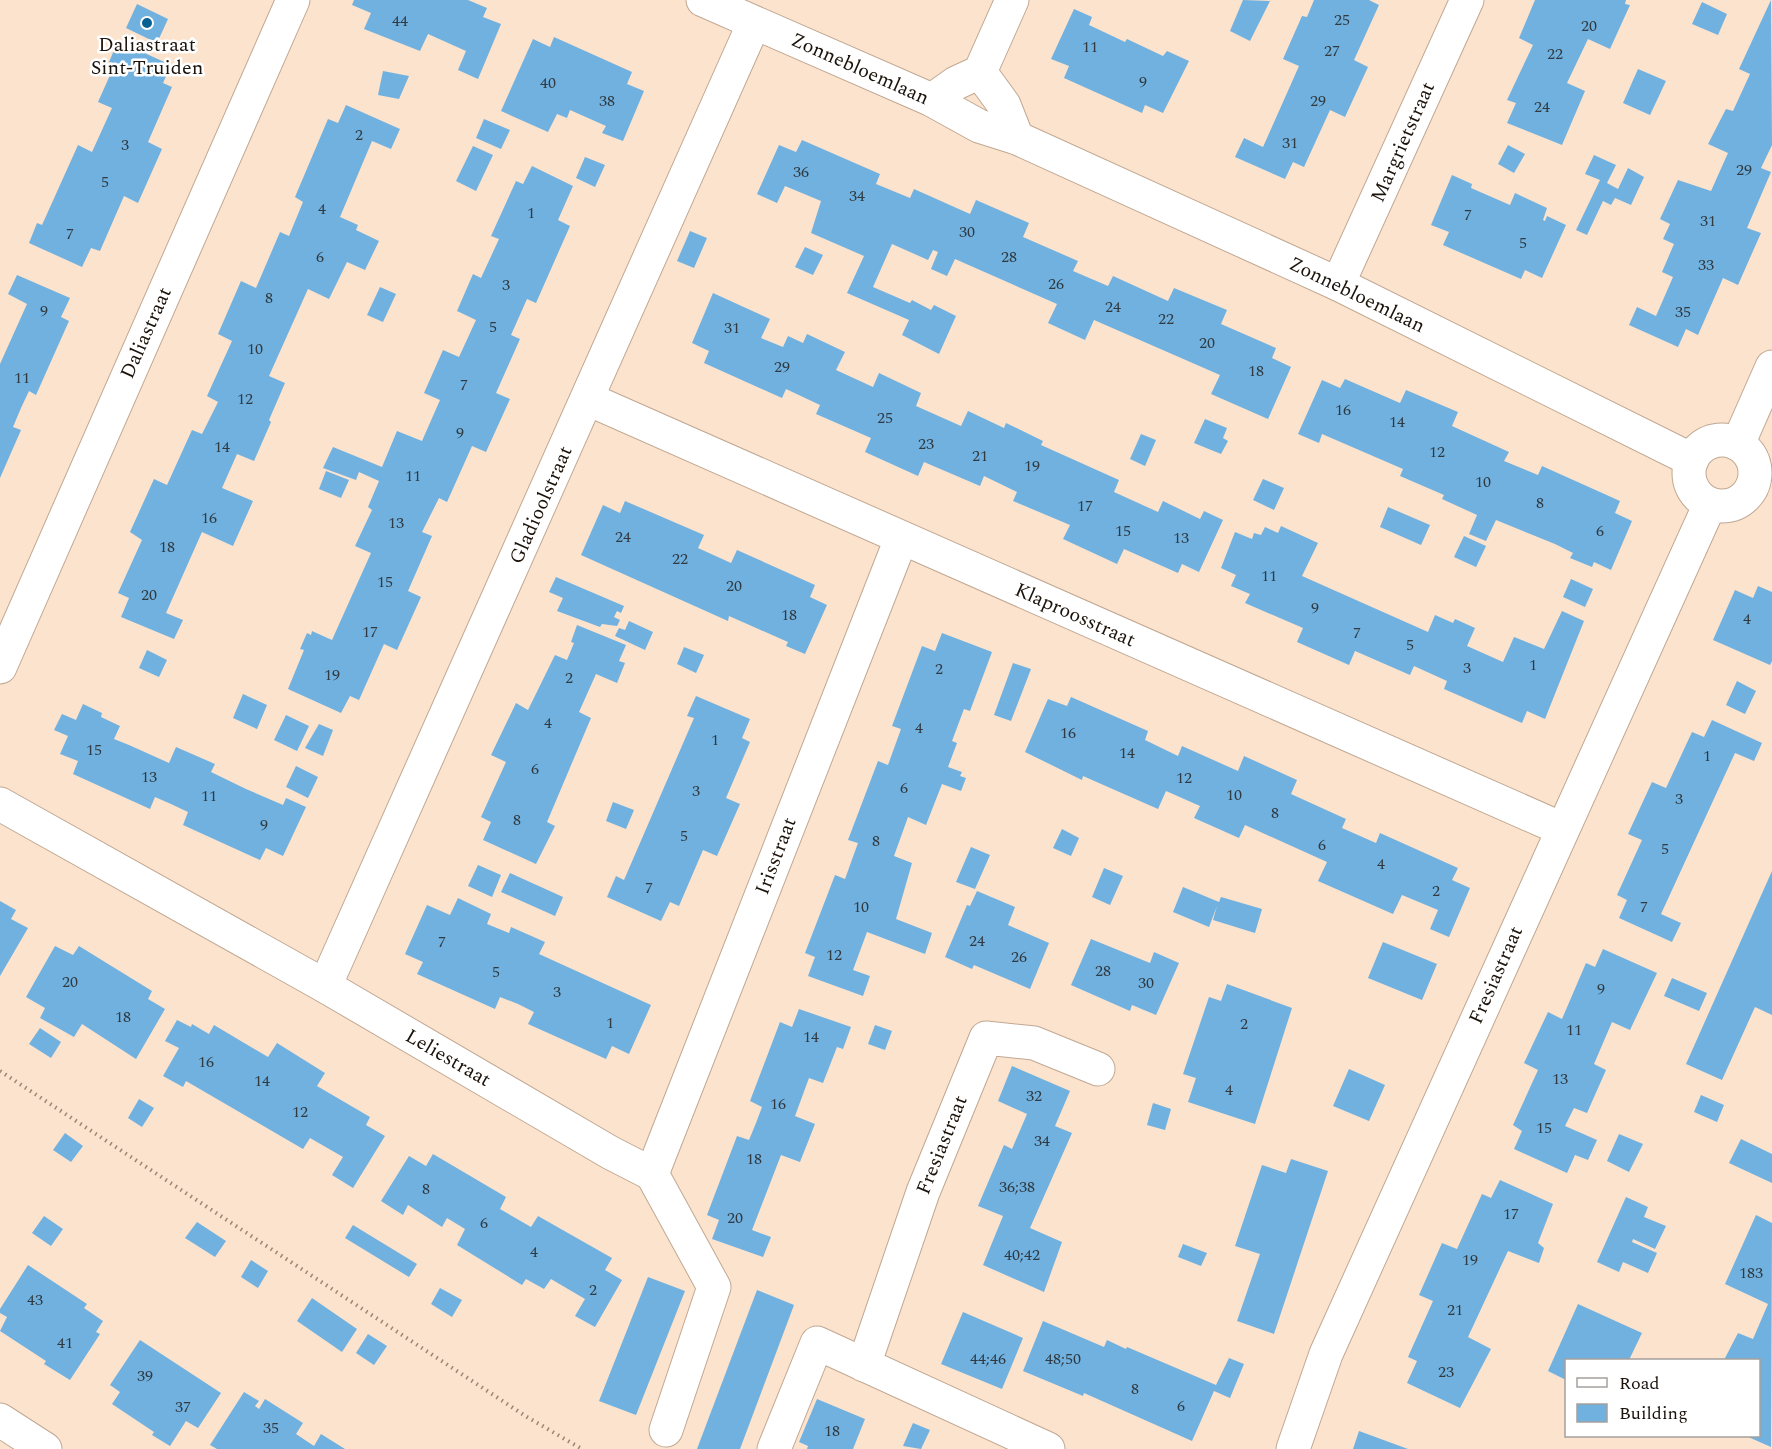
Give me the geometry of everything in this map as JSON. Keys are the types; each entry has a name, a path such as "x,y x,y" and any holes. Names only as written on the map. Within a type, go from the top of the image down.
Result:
{"street":[{"name":"Daliastraat","path":"0,667 293,0"},
{"name":"Zonnebloemlaan","path":"703,0 932,100 979,126 1017,138 1338,284 1692,460"},
{"path":"932,100 956,83 980,72 1012,0"},
{"name":"Margrietstraat","path":"1338,284 1467,0"},
{"name":"Gladioolstraat","path":"326,986 754,23"},
{"path":"980,72 1004,105 1017,138"},
{"path":"1738,444 1772,367"},
{"name":"Klaproosstraat","path":"588,399 1562,829"},
{"path":"1726,440 1738,444 1752,458 1762,496 1725,507 1710,504 1693,490 1689,472 1692,460 1706,444 1726,440"},
{"name":"Fresiastraat","path":"1293,1449 1326,1354 1710,504"},
{"name":"Irisstraat","path":"652,1174 901,539"},
{"name":"Leliestraat","path":"0,804 326,986 601,1148 652,1174"},
{"name":"Fresiastraat","path":"864,1365 923,1192 986,1038 1034,1043 1098,1069"},
{"path":"652,1174 714,1287 666,1430"},
{"path":"774,1449 817,1343 1048,1449"},
{"path":"0,1420 45,1449"}],"path":[{"path":"0,1071 527,1417 582,1449"}],"building":[{"path":"354,0 468,0 487,8 483,17 501,24 478,79 458,70 466,51 428,34 420,51 364,29 371,13 352,5"},
{"path":"1243,0 1270,1 1250,41 1230,31"},
{"path":"1314,0 1369,0 1379,5 1354,60 1368,67 1345,117 1330,110 1304,167 1293,162 1285,179 1235,157 1244,138 1263,147 1299,66 1283,59 1302,16 1307,17"},
{"path":"1535,0 1626,0 1625,4 1630,5 1610,49 1588,39 1567,83 1585,91 1562,145 1507,123 1516,103 1507,100 1533,45 1519,38"},
{"path":"1771,0 1772,145 1761,168 1771,172 1747,228 1761,233 1738,285 1723,278 1698,335 1686,329 1678,347 1629,325 1637,307 1656,316 1673,277 1662,272 1674,244 1663,239 1670,224 1660,219 1678,180 1711,191 1728,153 1708,144 1726,109 1733,111 1750,74 1739,69"},
{"path":"1702,2 1727,14 1718,35 1692,24"},
{"name":"Daliastraat Sint-Truiden","path":"137,4 168,19 157,43 126,28"},
{"path":"1074,9 1092,17 1089,25 1125,42 1127,39 1163,56 1167,51 1189,61 1163,113 1145,105 1142,113 1064,78 1069,66 1051,59"},
{"path":"554,37 632,72 627,84 644,91 623,141 602,133 606,126 570,110 567,118 557,114 548,132 501,111 533,39 550,47"},
{"path":"118,41 171,65 163,83 172,87 148,142 162,149 138,203 124,196 100,251 91,248 82,267 29,243 37,223 42,225 78,145 92,152 112,108 98,102 115,64 109,62"},
{"path":"1638,69 1666,81 1650,115 1623,103"},
{"path":"383,71 409,76 399,99 378,95"},
{"path":"346,105 400,129 391,149 372,141 340,217 358,225 356,230 379,241 365,270 347,262 329,299 308,289 269,376 285,383 269,420 271,422 254,461 237,454 222,488 253,501 233,546 202,532 166,613 183,620 174,639 121,617 129,598 118,593 142,540 130,532 154,479 167,485 192,430 202,434 218,402 207,396 232,341 218,334 241,281 256,288 280,232 289,236 303,202 295,197 328,119 338,123"},
{"path":"484,119 510,130 501,149 476,138"},
{"path":"802,140 880,174 876,184 910,198 914,189 970,214 976,200 1029,223 1023,237 1078,261 1073,271 1108,286 1113,276 1168,301 1174,288 1227,310 1221,324 1276,348 1272,358 1291,367 1268,419 1211,394 1220,375 1094,320 1085,340 1048,323 1057,304 955,259 947,276 931,269 938,252 933,250 928,260 892,244 873,287 910,303 912,300 931,310 934,305 956,316 939,354 902,335 909,320 847,293 864,256 811,233 821,201 785,186 777,203 757,194 779,145 796,152"},
{"path":"1508,145 1525,154 1514,173 1498,164"},
{"path":"473,146 493,155 476,191 456,181"},
{"path":"1594,155 1616,165 1607,183 1618,189 1628,168 1644,177 1631,205 1615,198 1611,205 1603,201 1587,235 1576,230 1600,180 1585,174"},
{"path":"585,157 605,165 595,187 576,178"},
{"path":"532,166 573,186 558,220 570,226 536,303 527,299 511,335 520,339 496,393 510,399 486,452 472,446 447,502 439,498 422,532 432,536 408,591 421,597 397,650 384,644 359,700 350,696 341,713 288,689 304,650 300,649 307,633 311,635 312,631 332,640 371,553 355,546 372,510 368,507 379,481 359,472 356,480 323,468 333,447 382,467 397,431 422,441 440,400 424,393 443,350 459,357 476,320 457,311 473,274 481,278 499,239 491,236 516,181 523,184"},
{"path":"1452,175 1472,184 1471,188 1510,205 1515,193 1547,208 1543,220 1545,221 1547,216 1566,225 1542,278 1525,270 1521,279 1443,245 1449,232 1431,225"},
{"path":"690,231 707,238 694,268 677,261"},
{"path":"805,247 823,255 813,275 795,267"},
{"path":"17,275 70,298 61,317 69,321 36,395 29,391 21,408 13,427 21,430 0,478 0,364 27,304 8,294"},
{"path":"380,287 396,294 383,322 367,315"},
{"path":"713,293 770,319 761,338 783,347 788,336 803,343 807,334 845,352 836,370 873,387 879,373 921,393 916,406 961,426 968,411 1004,428 1006,423 1043,441 1041,445 1119,480 1114,492 1158,512 1163,501 1200,519 1204,511 1223,520 1199,572 1182,564 1178,573 1124,549 1117,564 1063,539 1070,525 1013,501 1017,492 984,476 980,486 924,462 918,476 865,452 871,438 816,414 820,405 786,389 782,398 704,363 709,351 692,343"},
{"path":"1345,379 1400,403 1406,390 1458,412 1452,426 1509,452 1504,461 1538,475 1542,466 1620,501 1615,513 1632,521 1611,570 1594,562 1592,567 1570,558 1573,553 1496,520 1486,541 1469,534 1477,515 1442,499 1444,495 1400,476 1403,469 1322,434 1319,443 1298,434 1322,380 1340,388"},
{"path":"1205,419 1227,428 1223,438 1228,441 1221,454 1194,443"},
{"path":"1141,434 1156,440 1145,466 1130,459"},
{"path":"326,471 349,480 341,498 319,489"},
{"path":"1263,479 1284,488 1274,510 1253,500"},
{"path":"625,501 704,535 698,548 731,563 737,550 815,585 810,597 827,605 805,654 786,646 788,642 729,616 728,621 581,555 603,505 620,513"},
{"path":"1388,507 1430,525 1421,545 1380,527"},
{"path":"1281,526 1318,543 1302,576 1428,632 1435,615 1453,623 1455,619 1475,628 1467,646 1503,662 1514,637 1544,649 1562,611 1584,621 1545,719 1527,711 1522,723 1444,689 1447,681 1414,666 1410,675 1355,651 1349,665 1297,642 1303,628 1245,603 1250,594 1231,586 1236,575 1221,568 1235,532 1252,539 1254,533 1261,535 1265,527 1278,533"},
{"path":"1464,536 1486,546 1476,567 1454,557"},
{"path":"556,577 624,606 621,613 617,611 614,617 620,620 617,626 602,624 600,627 557,611 563,598 549,592"},
{"path":"1571,579 1593,589 1585,607 1563,597"},
{"path":"1758,586 1772,592 1772,661 1770,665 1713,640 1735,590 1753,598"},
{"path":"629,621 653,632 645,650 615,636 619,628 625,630"},
{"path":"577,625 626,645 619,661 625,663 617,683 596,674 579,712 591,718 547,822 555,826 536,864 483,840 491,822 481,817 506,762 491,755 516,703 528,710 555,655 567,660 574,643 571,642"},
{"path":"942,633 992,652 970,711 964,709 952,741 957,743 948,767 962,772 960,776 966,778 961,791 942,784 926,825 908,817 894,856 912,863 896,919 932,933 925,954 867,932 853,970 870,976 863,996 808,976 815,957 805,953 835,875 845,879 858,843 848,840 878,761 888,765 901,729 892,726 922,646 935,651"},
{"path":"684,647 704,655 696,673 677,664"},
{"path":"147,650 167,660 159,677 139,668"},
{"path":"1013,663 1031,669 1011,721 994,715"},
{"path":"1737,681 1756,691 1745,714 1726,705"},
{"path":"243,694 267,705 257,729 233,718"},
{"path":"696,696 750,719 742,738 750,742 726,798 740,804 717,856 703,850 679,906 670,902 661,921 607,897 616,876 624,880 694,718 687,716"},
{"path":"1071,697 1148,731 1145,740 1178,756 1182,746 1238,771 1244,756 1297,780 1291,794 1346,819 1342,828 1376,843 1380,833 1458,868 1452,880 1470,888 1449,937 1430,929 1438,910 1402,895 1393,914 1318,881 1327,862 1245,825 1239,838 1194,818 1200,806 1166,791 1158,809 1083,776 1082,780 1025,752 1048,699 1067,706"},
{"path":"83,704 102,713 101,717 120,726 114,739 169,763 176,747 215,764 211,772 246,789 283,805 286,798 306,807 283,856 266,848 260,860 183,825 188,812 171,804 155,797 150,809 73,774 78,761 60,754 68,736 54,730 62,714 76,720"},
{"path":"286,715 309,726 297,751 274,740"},
{"path":"1712,720 1762,743 1754,761 1735,753 1661,914 1681,923 1672,942 1619,918 1627,900 1617,895 1642,840 1628,834 1652,782 1666,788 1692,732 1704,737"},
{"path":"319,724 333,730 323,756 305,748"},
{"path":"296,766 318,777 308,798 286,787"},
{"path":"613,802 634,810 626,829 606,821"},
{"path":"1062,829 1079,838 1071,856 1053,848"},
{"path":"971,847 990,855 975,889 956,882"},
{"path":"478,865 501,875 492,897 468,886"},
{"path":"1104,868 1123,876 1110,905 1092,897"},
{"path":"1772,871 1772,1015 1755,1007 1722,1080 1686,1064"},
{"path":"510,873 563,897 555,916 501,892"},
{"path":"1183,887 1219,902 1221,897 1262,909 1255,933 1213,920 1217,906 1209,927 1173,912"},
{"path":"977,891 1015,907 1008,925 1049,943 1030,989 974,965 972,969 945,957 967,905 970,906"},
{"path":"458,898 491,914 487,924 509,933 511,927 545,942 539,954 651,1005 629,1054 612,1046 606,1059 528,1024 534,1012 518,1004 500,997 495,1009 417,974 423,962 405,954 427,905 450,915"},
{"path":"0,901 16,910 11,919 28,928 0,976"},
{"path":"1091,939 1150,963 1154,952 1179,963 1156,1015 1132,1005 1130,1011 1071,985"},
{"path":"1383,942 1437,964 1422,1000 1368,978"},
{"path":"55,946 73,955 79,946 152,991 148,999 165,1009 136,1059 82,1024 74,1037 40,1018 45,1008 26,997"},
{"path":"1603,949 1657,973 1630,1030 1612,1022 1594,1064 1606,1070 1587,1113 1574,1108 1565,1126 1597,1140 1588,1160 1575,1155 1567,1173 1514,1149 1522,1131 1513,1125 1538,1070 1524,1063 1548,1012 1562,1019 1586,963 1595,967"},
{"path":"1672,978 1707,993 1699,1011 1664,996"},
{"path":"1227,984 1292,1008 1255,1124 1188,1102 1196,1078 1183,1074 1209,997 1221,1001"},
{"path":"799,1009 851,1027 843,1049 837,1047 823,1083 809,1078 795,1116 815,1124 800,1162 781,1155 752,1230 771,1237 763,1257 712,1239 719,1220 707,1215 737,1136 749,1140 756,1123 762,1107 750,1101 780,1022 792,1027"},
{"path":"177,1020 191,1027 192,1024 209,1034 214,1025 268,1057 277,1043 325,1073 317,1086 370,1117 366,1125 385,1136 353,1188 332,1175 343,1157 310,1138 303,1149 186,1081 183,1087 163,1076 179,1048 165,1041"},
{"path":"875,1025 892,1031 885,1050 868,1044"},
{"path":"40,1028 61,1042 51,1058 29,1044"},
{"path":"1012,1066 1070,1091 1055,1126 1072,1133 1030,1228 1062,1242 1044,1292 983,1265 1003,1216 978,1206 1004,1145 1012,1149 1027,1114 998,1101"},
{"path":"1349,1069 1385,1085 1369,1121 1333,1106"},
{"path":"1701,1095 1724,1105 1717,1122 1694,1112"},
{"path":"139,1099 154,1108 142,1127 128,1118"},
{"path":"1153,1103 1171,1109 1165,1130 1147,1125"},
{"path":"65,1133 83,1146 71,1162 53,1150"},
{"path":"1619,1134 1643,1144 1629,1172 1607,1161"},
{"path":"1741,1139 1772,1154 1772,1183 1729,1163"},
{"path":"433,1154 506,1197 500,1209 531,1227 538,1216 612,1258 605,1270 622,1280 595,1327 575,1316 585,1299 551,1279 544,1289 526,1279 522,1285 457,1245 465,1229 447,1218 442,1227 408,1205 403,1215 381,1201 409,1156 426,1166"},
{"path":"1291,1159 1328,1171 1274,1334 1237,1321 1260,1254 1235,1246 1262,1165 1286,1173"},
{"path":"1500,1180 1553,1204 1538,1243 1544,1248 1539,1263 1508,1251 1468,1337 1491,1349 1460,1408 1407,1383 1417,1361 1408,1357 1433,1301 1419,1295 1442,1243 1457,1249 1482,1194 1491,1198"},
{"path":"1626,1197 1648,1207 1644,1217 1666,1226 1655,1249 1633,1239 1632,1242 1657,1253 1648,1273 1623,1262 1619,1272 1597,1262"},
{"path":"1756,1215 1772,1223 1771,1447 1748,1437 1760,1437 1760,1359 1725,1359 1738,1333 1753,1339 1768,1304 1725,1284"},
{"path":"44,1216 63,1229 51,1246 32,1233"},
{"path":"197,1222 226,1241 215,1257 185,1238"},
{"path":"353,1225 417,1264 409,1277 345,1238"},
{"path":"1183,1244 1207,1253 1201,1266 1178,1257"},
{"path":"251,1260 268,1271 258,1288 241,1277"},
{"path":"28,1265 87,1304 84,1308 103,1321 96,1332 100,1334 70,1380 44,1364 46,1361 0,1331 7,1317 0,1313 0,1309"},
{"path":"648,1277 685,1291 636,1415 599,1401"},
{"path":"440,1288 462,1300 452,1317 431,1304"},
{"path":"757,1290 794,1305 740,1449 697,1449"},
{"path":"312,1298 357,1329 342,1352 297,1321"},
{"path":"1578,1304 1642,1333 1629,1359 1565,1359 1565,1380 1548,1371"},
{"path":"963,1312 1023,1338 1002,1389 941,1364"},
{"path":"1043,1321 1104,1347 1107,1340 1126,1349 1127,1347 1216,1385 1229,1358 1244,1364 1230,1398 1214,1391 1192,1441 1084,1393 1083,1396 1023,1371"},
{"path":"368,1334 387,1346 374,1365 356,1353"},
{"path":"140,1340 221,1393 198,1428 186,1421 170,1446 152,1435 154,1432 112,1404 120,1392 110,1385"},
{"path":"244,1392 259,1401 255,1406 259,1409 265,1399 303,1423 296,1434 314,1446 321,1434 345,1449 217,1449 210,1445"},
{"path":"817,1399 865,1419 853,1449 807,1449 808,1446 799,1442"},
{"path":"913,1423 930,1430 921,1449 903,1446"},
{"path":"1359,1431 1408,1449 1353,1449"}],"place":[{"name":"Daliastraat Sint-Truiden","path":"147,23"}]}
